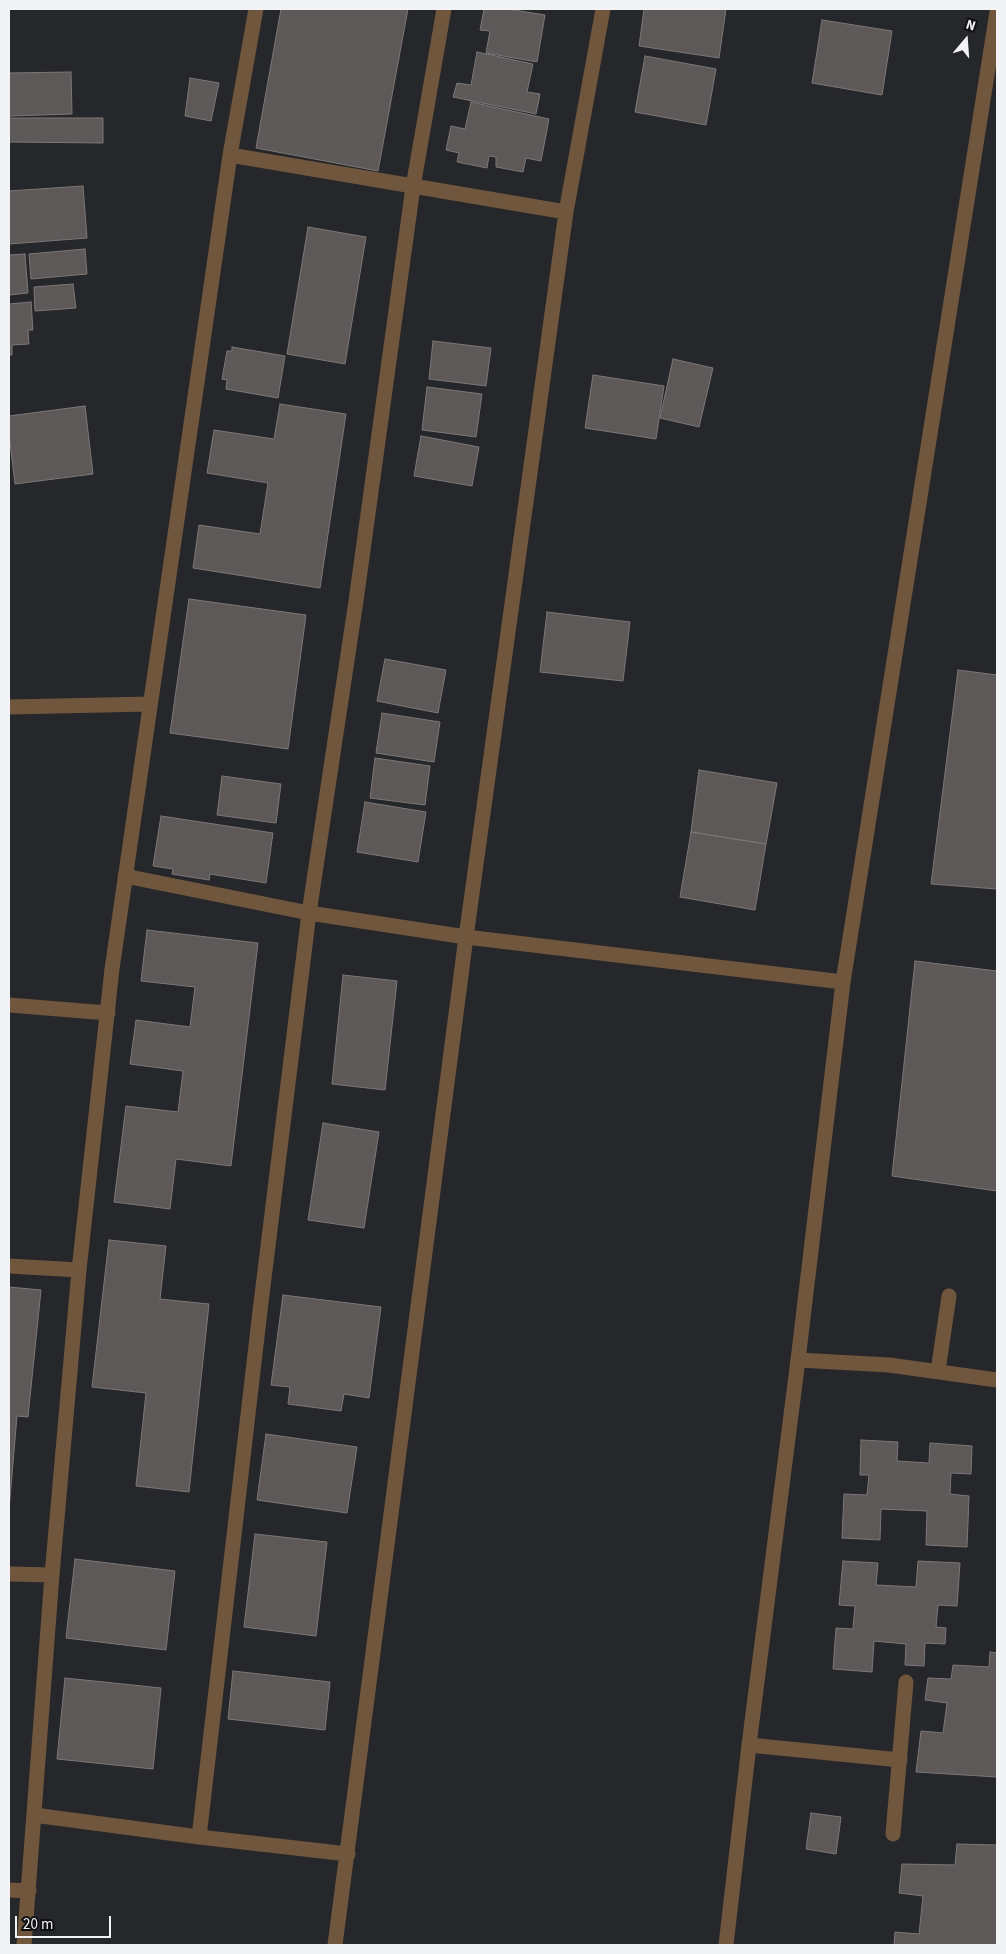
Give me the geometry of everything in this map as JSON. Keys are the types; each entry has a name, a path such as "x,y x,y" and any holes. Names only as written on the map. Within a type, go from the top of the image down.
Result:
{"street":[{"path":"24,1945 52,1575 79,1270 108,1013 125,876 230,155 256,9"},
{"path":"199,1837 260,1311 309,913 354,610 413,187 444,9"},
{"path":"335,1945 466,937 566,212 603,9"},
{"path":"726,1945 843,982 997,12"},
{"path":"230,155 566,212"},
{"path":"9,707 150,704"},
{"path":"125,876 309,913 466,937 843,982"},
{"path":"9,1005 108,1013"},
{"path":"9,1266 79,1270"},
{"path":"938,1371 949,1296"},
{"path":"798,1360 889,1365 997,1380"},
{"path":"9,1574 52,1575"},
{"path":"893,1834 906,1682"},
{"path":"749,1746 900,1760"},
{"path":"34,1815 348,1854"},
{"path":"9,1890 29,1891"}],"building":[{"path":"281,9 408,9 378,171 256,148"},
{"path":"484,9 508,9 545,15 537,62 486,53 490,31 480,30"},
{"path":"644,9 726,9 719,58 639,46"},
{"path":"822,20 892,31 882,95 812,83"},
{"path":"477,52 533,64 527,92 540,94 536,114 453,97 457,83 471,85"},
{"path":"645,56 716,69 706,125 635,112"},
{"path":"71,72 72,114 9,116 9,73"},
{"path":"190,78 219,83 211,121 185,116"},
{"path":"471,102 549,119 541,161 526,158 523,172 496,167 496,157 489,156 487,168 457,162 459,153 446,150 451,126 465,129"},
{"path":"9,118 103,118 103,143 9,142"},
{"path":"83,186 87,238 9,244 9,191"},
{"path":"308,227 366,237 345,364 287,354"},
{"path":"85,249 87,274 31,279 29,254"},
{"path":"25,254 28,293 9,295 9,255"},
{"path":"73,284 76,308 35,311 34,287"},
{"path":"31,302 33,330 28,330 29,344 12,345 12,355 9,355 9,304"},
{"path":"433,341 491,348 486,386 429,379"},
{"path":"232,347 285,356 278,398 226,389 227,380 222,379 227,351 232,351"},
{"path":"673,359 713,368 699,427 660,418"},
{"path":"593,375 664,386 656,439 585,428"},
{"path":"427,387 482,394 476,437 422,430"},
{"path":"280,404 346,414 320,588 193,568 199,525 260,534 268,483 207,473 214,430 274,439"},
{"path":"85,406 93,474 15,484 9,434 9,416"},
{"path":"421,436 479,447 472,486 414,476"},
{"path":"189,599 306,615 288,749 170,733"},
{"path":"547,612 630,622 623,681 540,672"},
{"path":"385,659 446,670 438,713 377,701"},
{"path":"958,670 997,675 997,889 931,884"},
{"path":"382,713 440,722 434,762 376,753"},
{"path":"375,758 430,766 425,805 370,798"},
{"path":"699,770 777,783 766,844 691,832"},
{"path":"222,776 281,784 276,823 217,815"},
{"path":"365,802 426,812 418,862 357,852"},
{"path":"161,816 273,833 266,883 210,874 209,880 172,874 173,869 153,866"},
{"path":"691,832 766,844 755,910 680,897"},
{"path":"147,930 258,943 231,1166 176,1159 170,1209 114,1202 126,1106 178,1112 183,1071 130,1064 136,1020 190,1027 195,987 141,981"},
{"path":"915,961 997,971 997,1191 892,1176"},
{"path":"343,975 397,981 385,1090 332,1084"},
{"path":"323,1123 379,1132 364,1228 308,1220"},
{"path":"109,1240 166,1246 160,1299 209,1304 189,1492 136,1486 146,1393 92,1387"},
{"path":"9,1287 41,1290 28,1417 17,1416 9,1510"},
{"path":"283,1295 381,1307 369,1398 344,1394 341,1411 288,1404 290,1387 271,1385"},
{"path":"266,1434 357,1447 347,1513 257,1500"},
{"path":"861,1440 898,1442 897,1461 929,1463 930,1443 972,1446 971,1474 951,1473 950,1494 969,1496 967,1547 926,1545 927,1511 881,1509 880,1540 842,1538 844,1494 867,1495 869,1475 860,1475"},
{"path":"255,1534 327,1542 316,1636 244,1627"},
{"path":"75,1559 175,1571 166,1650 66,1638"},
{"path":"843,1561 878,1563 876,1585 916,1587 918,1561 960,1563 957,1606 938,1605 936,1627 946,1628 945,1644 925,1643 924,1666 905,1665 906,1644 874,1641 872,1672 833,1669 836,1628 853,1629 855,1606 839,1605"},
{"path":"990,1652 997,1653 997,1777 916,1772 921,1731 943,1733 947,1703 925,1700 928,1678 951,1679 953,1665 989,1667"},
{"path":"233,1671 330,1682 325,1730 228,1719"},
{"path":"65,1678 161,1688 153,1769 57,1759"},
{"path":"811,1813 841,1817 836,1854 806,1849"},
{"path":"957,1844 997,1845 997,1945 894,1945 895,1932 919,1934 923,1896 899,1893 902,1864 955,1865"}]}
